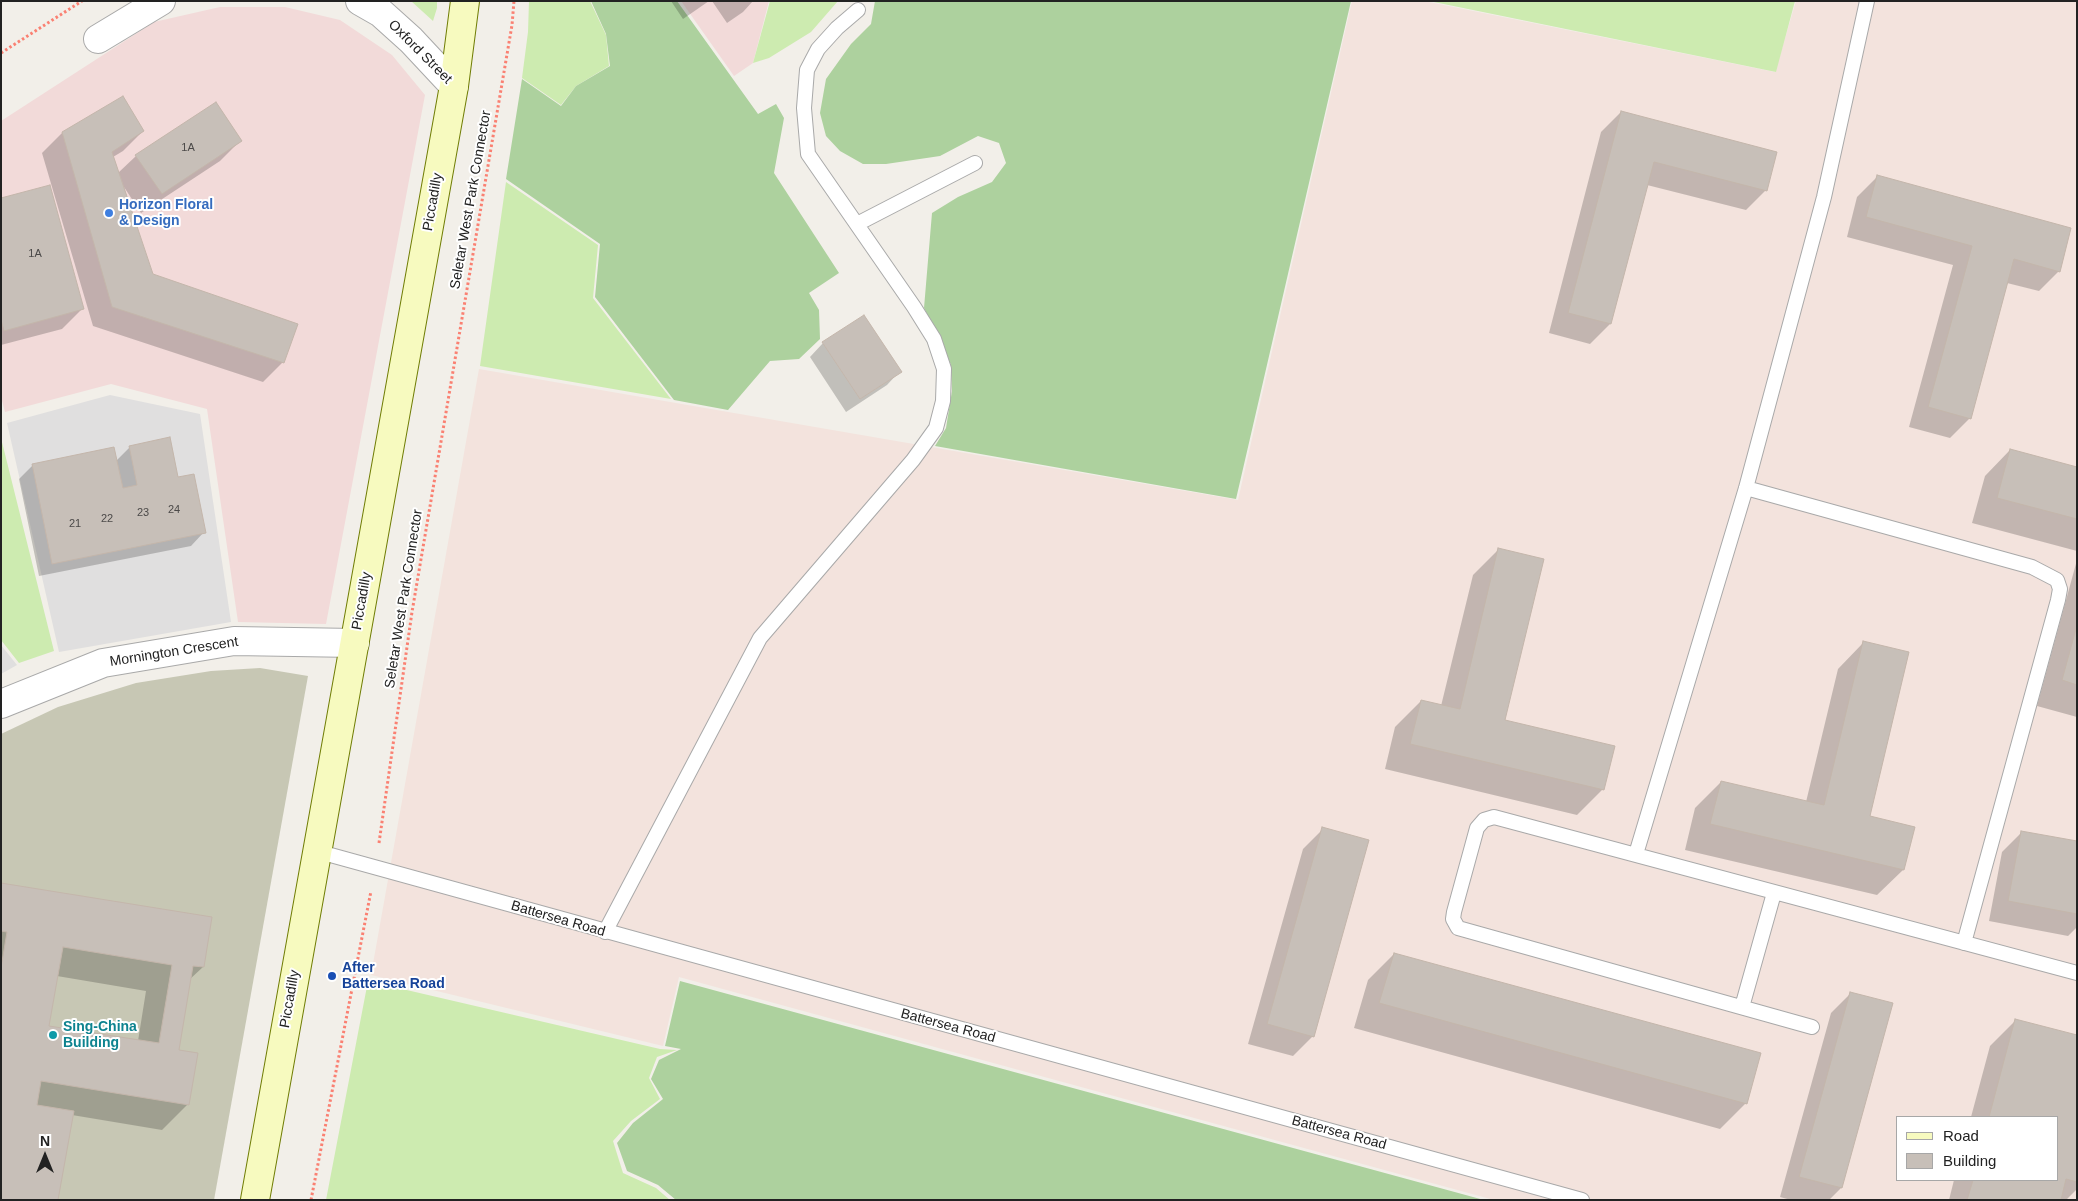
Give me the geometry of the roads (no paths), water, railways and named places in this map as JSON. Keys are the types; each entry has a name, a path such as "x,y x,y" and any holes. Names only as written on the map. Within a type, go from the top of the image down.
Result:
{"street":[{"path":"98,39 161,1"},
{"name":"Oxford Street","path":"360,1 381,13 411,40 454,86"},
{"name":"Piccadilly","path":"254,1200 454,86 465,1"},
{"name":"Mornington Crescent","path":"1,704 103,663 234,641 355,642"}],"lane":[{"path":"1636,854 1746,488 1824,197 1867,1"},
{"path":"605,932 760,638 912,460 936,428 943,402 944,369 934,339 808,154 804,108 807,70 818,49 837,28 858,10"},
{"path":"857,224 975,163"},
{"path":"1746,488 2032,567 2057,580 2060,589 2058,600 1964,943"},
{"path":"1812,1027 1462,930 1454,923 1454,912 1477,828 1484,820 1494,817 2077,973"},
{"name":"Battersea Road","path":"316,851 1582,1200"},
{"path":"1742,1007 1774,893"}],"place":[{"name":"Horizon Floral & Design","path":"109,213"},
{"name":"After Battersea Road","path":"332,976"},
{"name":"Sing-China Building","path":"53,1035"}]}
